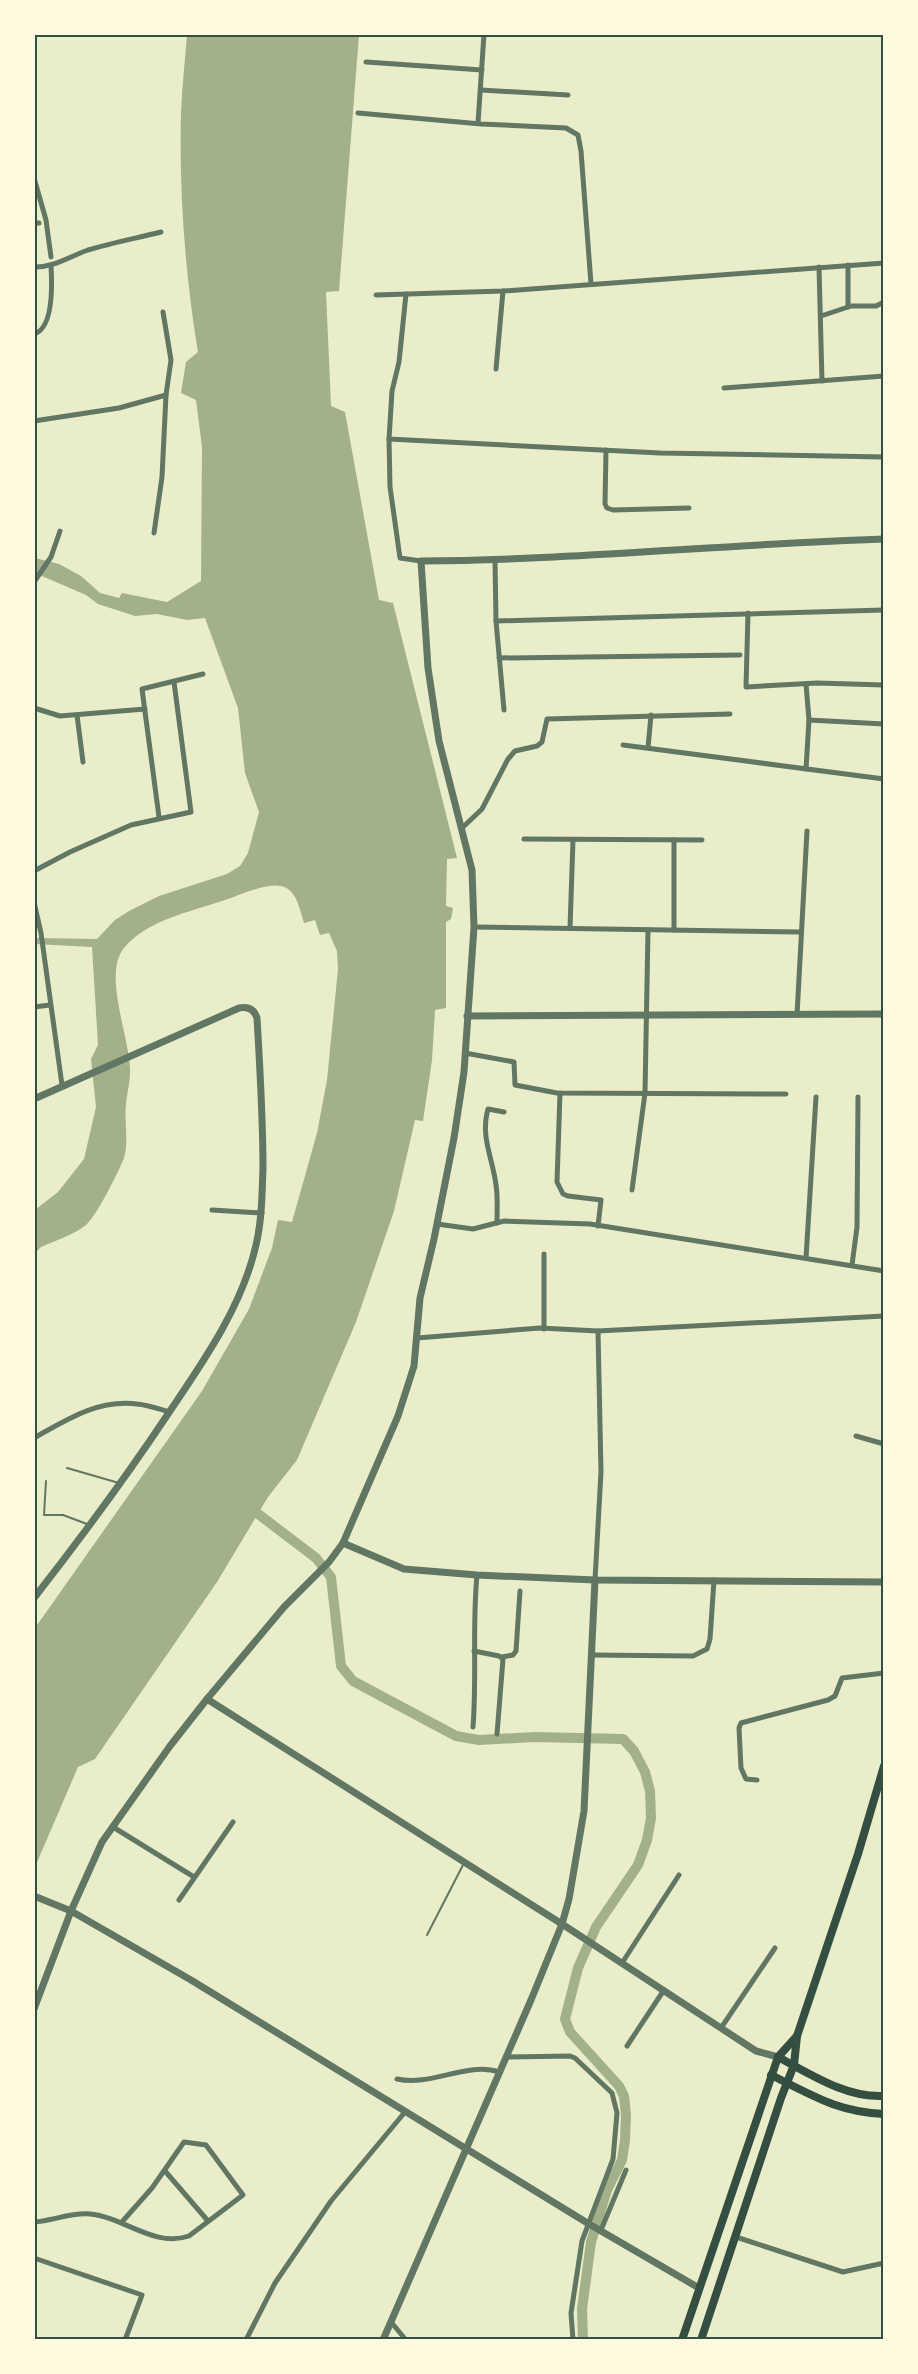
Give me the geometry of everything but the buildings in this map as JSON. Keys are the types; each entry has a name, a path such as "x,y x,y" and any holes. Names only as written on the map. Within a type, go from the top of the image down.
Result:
{"main road":[{"path":"701,2340 794,2065 797,2036 858,1854 884,1766"},
{"path":"682,2340 771,2075 778,2057 797,2036"},
{"path":"778,2057 837,2088 875,2097 884,2096"},
{"path":"771,2075 837,2108 884,2114"}],"street":[{"path":"478,123 484,34"},
{"path":"366,62 482,70"},
{"path":"481,90 568,95"},
{"path":"358,113 566,128 578,135 591,284"},
{"path":"34,178 46,220 51,257"},
{"path":"34,267 51,266 60,260 89,250 161,232"},
{"path":"376,295 503,291 884,263"},
{"path":"848,265 848,307"},
{"path":"34,334 43,329 51,304 51,266"},
{"path":"819,267 822,381"},
{"path":"496,369 503,291"},
{"path":"406,294 399,362 392,391 389,439 390,488 400,558 421,561 495,561 637,551 884,539"},
{"path":"821,316 848,307 876,306 884,303"},
{"path":"154,533 162,477 166,395 171,360 163,312"},
{"path":"724,388 884,376"},
{"path":"34,421 119,408 166,395"},
{"path":"389,439 606,450 884,456"},
{"path":"606,450 605,504 607,508 614,510 689,508"},
{"path":"35,580 51,557 60,531"},
{"path":"34,2009 71,1911 102,1842 170,1746 207,1699 284,1607 329,1562 343,1543 398,1416 414,1366 420,1298 454,1138 465,1053 474,927 472,870 439,741 428,668 421,561"},
{"path":"495,561 496,621 504,710"},
{"path":"496,621 884,610"},
{"path":"748,613 746,687 806,684 884,685"},
{"path":"499,658 740,655"},
{"path":"159,818 142,689 203,674"},
{"path":"34,872 63,855 131,825 191,812 174,682"},
{"path":"806,684 809,720 806,769"},
{"path":"34,708 60,716 145,709"},
{"path":"461,829 482,809 508,759 515,751 537,746 542,742 547,719 730,714"},
{"path":"77,715 83,762"},
{"path":"648,748 651,716"},
{"path":"809,720 884,724"},
{"path":"623,744 884,779"},
{"path":"797,1015 807,831"},
{"path":"524,839 702,840"},
{"path":"570,928 573,840"},
{"path":"674,840 674,930"},
{"path":"34,902 43,946 62,1085"},
{"path":"474,927 800,932"},
{"path":"632,1190 645,1093 648,930"},
{"path":"34,1007 50,1005"},
{"path":"34,1099 239,1008 249,1008 255,1012 263,1120 261,1213 254,1254 235,1305 200,1368 170,1412 90,1525 34,1598"},
{"path":"467,1016 884,1014"},
{"path":"465,1053 514,1062 515,1085 560,1093 786,1094"},
{"path":"560,1093 557,1182 563,1194 601,1200 597,1226"},
{"path":"806,1258 816,1097"},
{"path":"852,1265 856,1227 858,1097"},
{"path":"497,1223 496,1183 486,1148 487,1116 489,1109 504,1112"},
{"path":"213,1210 261,1213"},
{"path":"437,1224 473,1229 504,1221 597,1226 884,1270"},
{"path":"544,1254 544,1329"},
{"path":"417,1338 544,1329 598,1331 884,1316"},
{"path":"383,2340 506,2057 562,1924 570,1899 584,1811 589,1748 601,1472 598,1331"},
{"path":"34,1438 83,1411 101,1406 136,1404 170,1412"},
{"path":"856,1436 884,1444"},
{"path":"343,1543 404,1569 477,1575 595,1580 884,1582"},
{"path":"473,1727 476,1684 474,1603 477,1575"},
{"path":"592,1655 693,1656 706,1649 710,1639 714,1580"},
{"path":"474,1651 502,1657 513,1655 516,1651 520,1591"},
{"path":"497,1734 502,1657"},
{"path":"757,1780 746,1779 741,1768 739,1728 741,1723 828,1700 835,1696 842,1678 884,1673"},
{"path":"207,1699 562,1924 756,2051 778,2057"},
{"path":"179,1900 233,1822"},
{"path":"113,1827 194,1877"},
{"path":"622,1963 679,1875"},
{"path":"34,1896 71,1911 191,1980 465,2149 699,2288"},
{"path":"721,2028 775,1948"},
{"path":"627,2046 664,1990"},
{"path":"506,2057 570,2056 575,2058 612,2093 617,2113 614,2159 582,2241 571,2313 573,2340"},
{"path":"397,2079 418,2081 484,2069 499,2072"},
{"path":"246,2340 275,2283 331,2201 405,2112"},
{"path":"34,2222 89,2214 154,2236 180,2239 189,2236 243,2195 206,2145 184,2142 179,2146 165,2171 121,2223"},
{"path":"600,2230 626,2170"},
{"path":"165,2171 208,2221"},
{"path":"736,2237 843,2271 884,2263"},
{"path":"34,2258 142,2295 124,2340"},
{"path":"391,2322 405,2340"}],"lane":[{"path":"67,1468 120,1483"},
{"path":"46,1481 44,1515 63,1515 90,1525"},
{"path":"427,1935 465,1863"}],"shaded area":[{"path":"187,35 359,35 339,291 326,292 331,406 345,412 379,600 393,603 457,858 447,859 446,906 453,908 451,919 446,922 446,1008 435,1010 432,1060 423,1121 415,1120 394,1211 356,1322 297,1460 268,1497 217,1582 95,1759 78,1767 35,1867 35,1628 202,1391 249,1309 272,1248 278,1220 292,1222 317,1133 327,1080 338,969 337,951 329,933 320,935 315,920 304,923 295,896 284,887 277,885 252,890 170,918 134,938 124,948 118,960 116,974 116,991 130,1072 124,1158 101,1204 86,1225 70,1235 41,1247 35,1253 35,1210 58,1192 84,1159 96,1107 91,1059 98,1045 92,947 35,944 35,938 97,939 115,920 159,896 227,874 240,866 248,853 259,812 245,773 238,708 205,618 187,620 157,614 135,616 98,604 86,595 35,573 35,558 59,564 81,576 100,593 119,598 122,593 167,602 201,581 202,447 196,400 181,393 186,362 198,352 186,263 182,202 181,113"}],"waterway":[{"path":"249,1507 316,1558 331,1577 341,1666 353,1681 456,1736 479,1740 535,1737 623,1739 634,1751 645,1772 650,1791 651,1818 647,1840 638,1865 596,1927 578,1968 565,2019 570,2032 619,2086 624,2096 626,2115 622,2160 607,2190 591,2242 582,2309 583,2340"}]}
